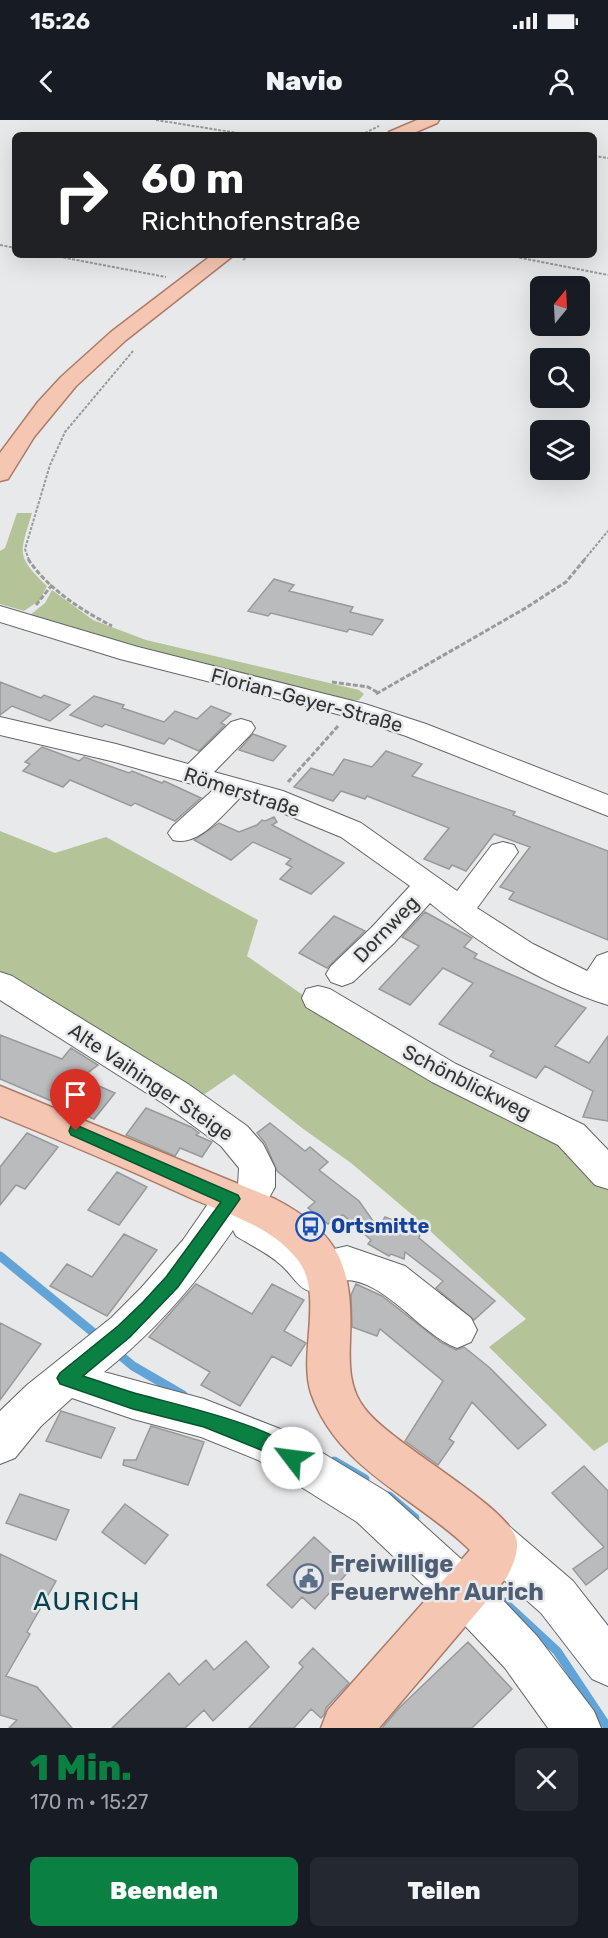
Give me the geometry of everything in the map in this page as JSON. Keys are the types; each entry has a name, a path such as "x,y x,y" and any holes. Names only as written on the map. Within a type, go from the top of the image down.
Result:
{"main road":[{"path":"401,132 431,120"},
{"path":"0,474 16,446 62,386 187,281 233,258"},
{"path":"0,1100 96,1138 277,1220 300,1235 314,1250 326,1273 331,1296 330,1384 340,1410 357,1432 384,1458 469,1518 480,1571 346,1728"}],"street":[{"name":"Florian-Geyer-Straße","path":"0,614 129,653 355,710 416,730 608,806"},
{"name":"Römerstraße","path":"0,726 116,753 273,798 351,830 429,885 475,923 522,952 603,982"},
{"path":"193,776 241,728"},
{"path":"183,833 235,787"},
{"path":"460,909 503,852"},
{"name":"Dornweg","path":"342,974 383,935 429,885"},
{"name":"Alte Vaihinger Steige","path":"0,984 176,1094 234,1136 250,1154 257,1168 257,1187 172,1282 14,1427 0,1444"},
{"name":"Schönblickweg","path":"318,998 444,1073 571,1135 608,1174"},
{"path":"326,1273 347,1263 391,1278 457,1330"},
{"path":"95,1355 133,1400 204,1418 273,1446 372,1508 480,1571 557,1597 608,1663"},
{"path":"480,1571 521,1652 577,1728"}],"path":[{"path":"156,120 232,132"},
{"path":"183,124 192,120"},
{"path":"0,245 12,248"},
{"path":"0,252 6,247"},
{"path":"66,258 187,281"},
{"path":"521,258 608,275"},
{"path":"120,628 95,618 66,597 28,561 25,549 50,465 65,432 134,351"},
{"path":"331,682 368,687 377,692 524,609 566,582 608,531"},
{"path":"273,798 348,714 355,710"}],"green space":[{"path":"17,513 32,513 23,553 29,567 47,586 40,600 24,611 0,604 0,551 5,548"},
{"path":"52,590 93,620 146,640 359,690 364,694 359,700 349,701 96,637 30,615 45,603"},
{"path":"0,831 55,853 106,837 258,920 247,956 313,1002 570,1137 608,1179 608,1442 594,1451 489,1347 526,1319 416,1218 351,1163 302,1128 234,1074 196,1100 0,976"}],"building":[{"path":"274,579 294,585 289,591 353,607 350,612 383,620 372,635 349,629 347,632 271,613 268,616 248,611"},
{"path":"0,682 41,698 44,695 70,705 50,721 12,706 0,715"},
{"path":"94,696 124,705 122,708 164,722 175,711 197,719 211,706 231,714 221,723 225,725 199,751 169,738 164,744 105,724 102,727 70,715"},
{"path":"253,734 286,746 273,761 239,750"},
{"path":"42,747 79,761 84,757 129,773 132,771 162,783 164,781 201,798 175,821 135,803 131,806 70,780 63,787 23,771 30,764 25,762"},
{"path":"386,751 422,764 412,776 515,812 513,815 608,851 608,940 509,899 514,892 500,887 530,847 494,834 466,871 452,865 449,869 424,859 449,828 367,796 365,799 341,791 333,801 294,787 311,768 333,775 344,759 372,767"},
{"path":"274,817 277,822 272,825 344,863 311,894 280,879 292,867 286,864 291,859 253,842 231,860 194,840 219,823 239,832 257,825 262,820"},
{"path":"425,912 472,938 464,947 477,954 474,958 586,1008 555,1046 589,1063 608,1036 608,1121 583,1117 593,1091 545,1066 536,1078 490,1056 494,1051 439,1024 473,983 443,968 410,1005 379,989 419,946 402,937"},
{"path":"334,916 365,931 327,968 299,953"},
{"path":"0,1035 62,1059 71,1048 98,1065 81,1078 115,1093 94,1119 0,1079"},
{"path":"146,1108 191,1127 199,1133 196,1135 212,1142 202,1157 180,1148 175,1156 126,1135"},
{"path":"270,1123 305,1151 310,1147 328,1162 319,1170 359,1201 378,1228 385,1217 421,1231 419,1238 495,1301 474,1320 436,1288 443,1281 405,1252 404,1259 391,1254 389,1256 368,1244 371,1240 343,1215 328,1224 308,1208 315,1202 277,1171 265,1143 257,1133"},
{"path":"27,1133 58,1147 25,1189 16,1185 0,1205 0,1167"},
{"path":"117,1172 147,1187 119,1225 88,1210"},
{"path":"124,1234 157,1250 107,1316 50,1286 67,1264 92,1277"},
{"path":"196,1284 252,1314 272,1284 304,1300 284,1331 306,1343 291,1366 272,1356 240,1406 201,1385 210,1372 149,1337"},
{"path":"356,1284 382,1296 441,1342 456,1350 464,1347 490,1368 546,1425 518,1449 472,1402 449,1439 454,1442 438,1465 405,1441 443,1381 380,1329 377,1336 352,1327 351,1295"},
{"path":"0,1323 41,1344 0,1400"},
{"path":"61,1411 115,1428 101,1458 46,1441"},
{"path":"151,1426 204,1442 188,1485 123,1465 124,1460 136,1460"},
{"path":"584,1466 608,1491 608,1568 586,1585 573,1569 604,1547 552,1493"},
{"path":"20,1494 69,1510 56,1540 6,1523"},
{"path":"125,1504 168,1535 145,1564 102,1532"},
{"name":"Freiwillige Feuerwehr Aurich","path":"314,1537 350,1570 315,1609 302,1597 292,1608 267,1585"},
{"path":"0,1554 56,1581 27,1632 30,1634 6,1676 37,1687 72,1728 9,1728 17,1720 0,1715"},
{"path":"246,1641 269,1667 213,1721 204,1710 185,1728 112,1728 169,1673 179,1685 206,1660 214,1670"},
{"path":"468,1642 512,1689 472,1728 382,1728 398,1709"},
{"path":"313,1648 349,1683 326,1708 324,1715 321,1718 311,1709 294,1728 249,1728 303,1667 299,1663"}],"waterway":[{"path":"0,1256 100,1338"},
{"path":"115,1351 133,1366 183,1395"},
{"path":"334,1461 365,1479"},
{"path":"389,1496 415,1518"},
{"path":"504,1602 557,1651 608,1728"}],"place":[{"name":"Ortsmitte","path":"310,1226"},
{"name":"Freiwillige Feuerwehr Aurich","path":"309,1578"}],"district":[{"name":"AURICH","path":"87,1601"}],"route":[{"path":"76,1131 232,1199 215,1226 172,1282 149,1307 124,1332 66,1378 133,1400 204,1418 273,1446 292,1458"}]}
